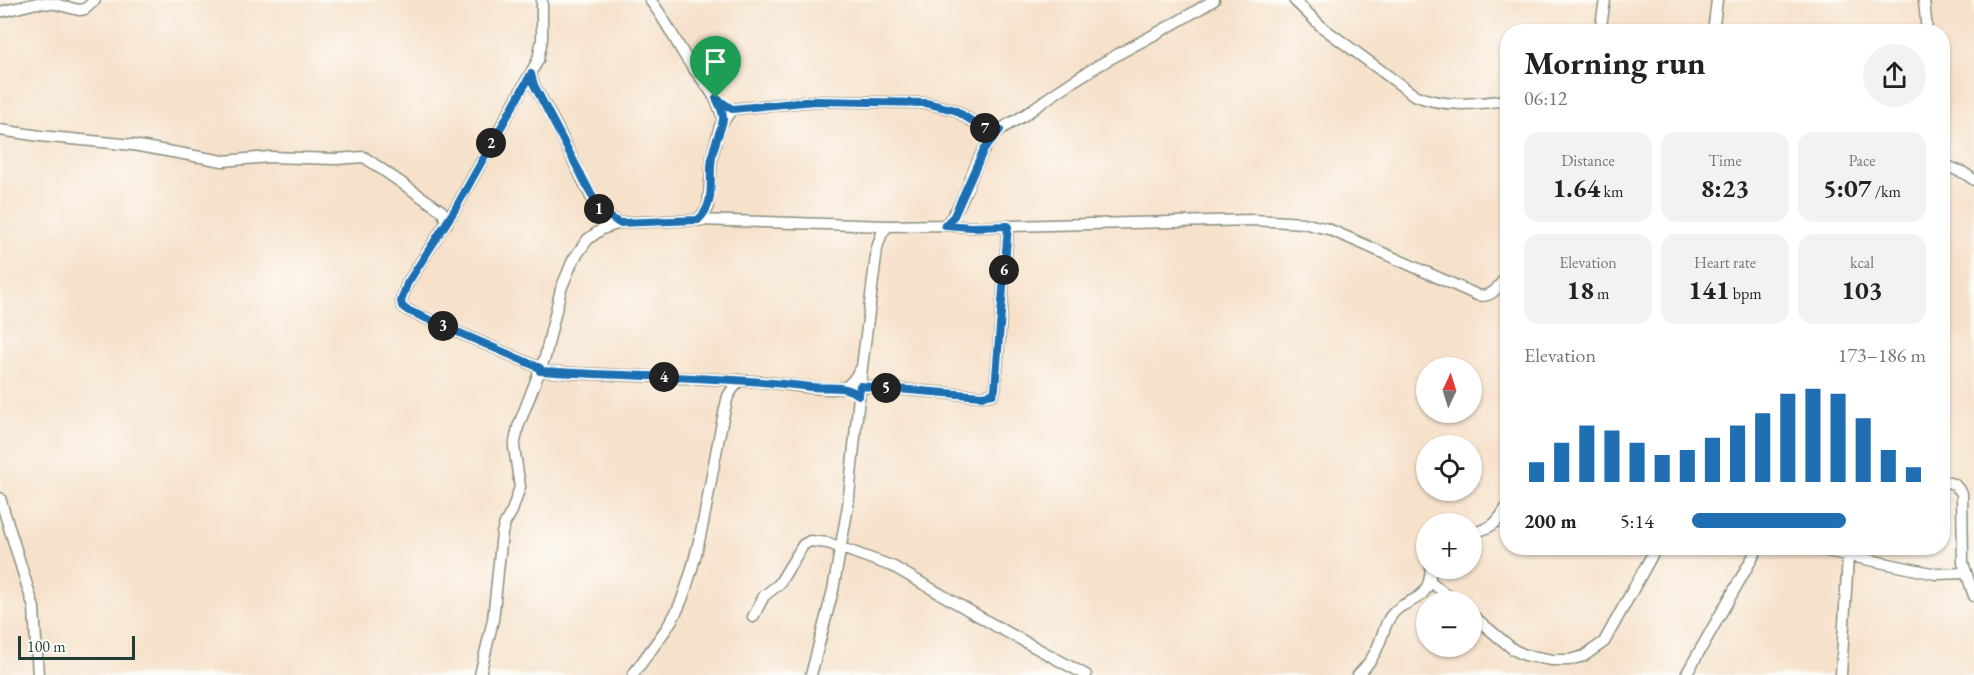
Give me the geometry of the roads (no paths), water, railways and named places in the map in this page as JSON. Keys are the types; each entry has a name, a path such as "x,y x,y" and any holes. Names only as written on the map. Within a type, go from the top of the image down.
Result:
{"street":[{"path":"0,12 37,3 55,4 79,10 85,9 95,0"},
{"path":"542,0 540,51 531,74 447,223 407,284 402,294 402,306 407,310 540,370 614,376 739,380 823,388 845,387 860,391 982,396 993,394 995,389 1008,226"},
{"path":"650,0 686,58 716,98 732,109 815,101 926,103 955,110 981,127 1000,130"},
{"path":"945,225 954,216 984,149 1000,130 1121,52 1176,24 1214,0"},
{"path":"1294,0 1322,27 1414,95 1430,102 1448,104 1500,101"},
{"path":"1601,24 1605,0"},
{"path":"1714,24 1717,0"},
{"path":"1924,0 1926,24"},
{"path":"531,74 534,85 599,209 600,222 597,232"},
{"path":"716,98 723,120"},
{"path":"698,220 708,208 712,157 723,120 732,109"},
{"path":"0,130 133,145 223,161 269,157 336,159 364,157 442,211 447,223"},
{"path":"1950,167 1974,180"},
{"path":"599,209 619,223"},
{"path":"480,675 493,620 502,533 520,487 514,447 518,427 545,357 561,288 573,260 588,239 597,232 619,223 698,220 971,227 1253,220 1303,223 1328,229 1483,296 1495,292 1500,285"},
{"path":"811,675 841,547 848,506 862,367 878,248 882,233 888,226"},
{"path":"845,387 862,367"},
{"path":"721,380 730,391"},
{"path":"633,675 668,627 687,584 697,546 721,424 730,391 739,380"},
{"path":"1950,483 1962,493 1962,549 1966,573 1974,596"},
{"path":"0,498 34,608 38,675"},
{"path":"1482,530 1500,520"},
{"path":"753,617 764,596 779,584 806,542 816,542 841,547 894,567 1014,637 1086,675"},
{"path":"1482,623 1514,650 1525,655 1552,660 1569,660 1584,656 1604,642 1652,555"},
{"path":"1686,675 1754,555"},
{"path":"1844,555 1936,574 1966,573"},
{"path":"1842,675 1848,556"},
{"path":"1358,675 1375,653 1391,616 1401,607 1416,599 1430,581 1442,591"}]}
